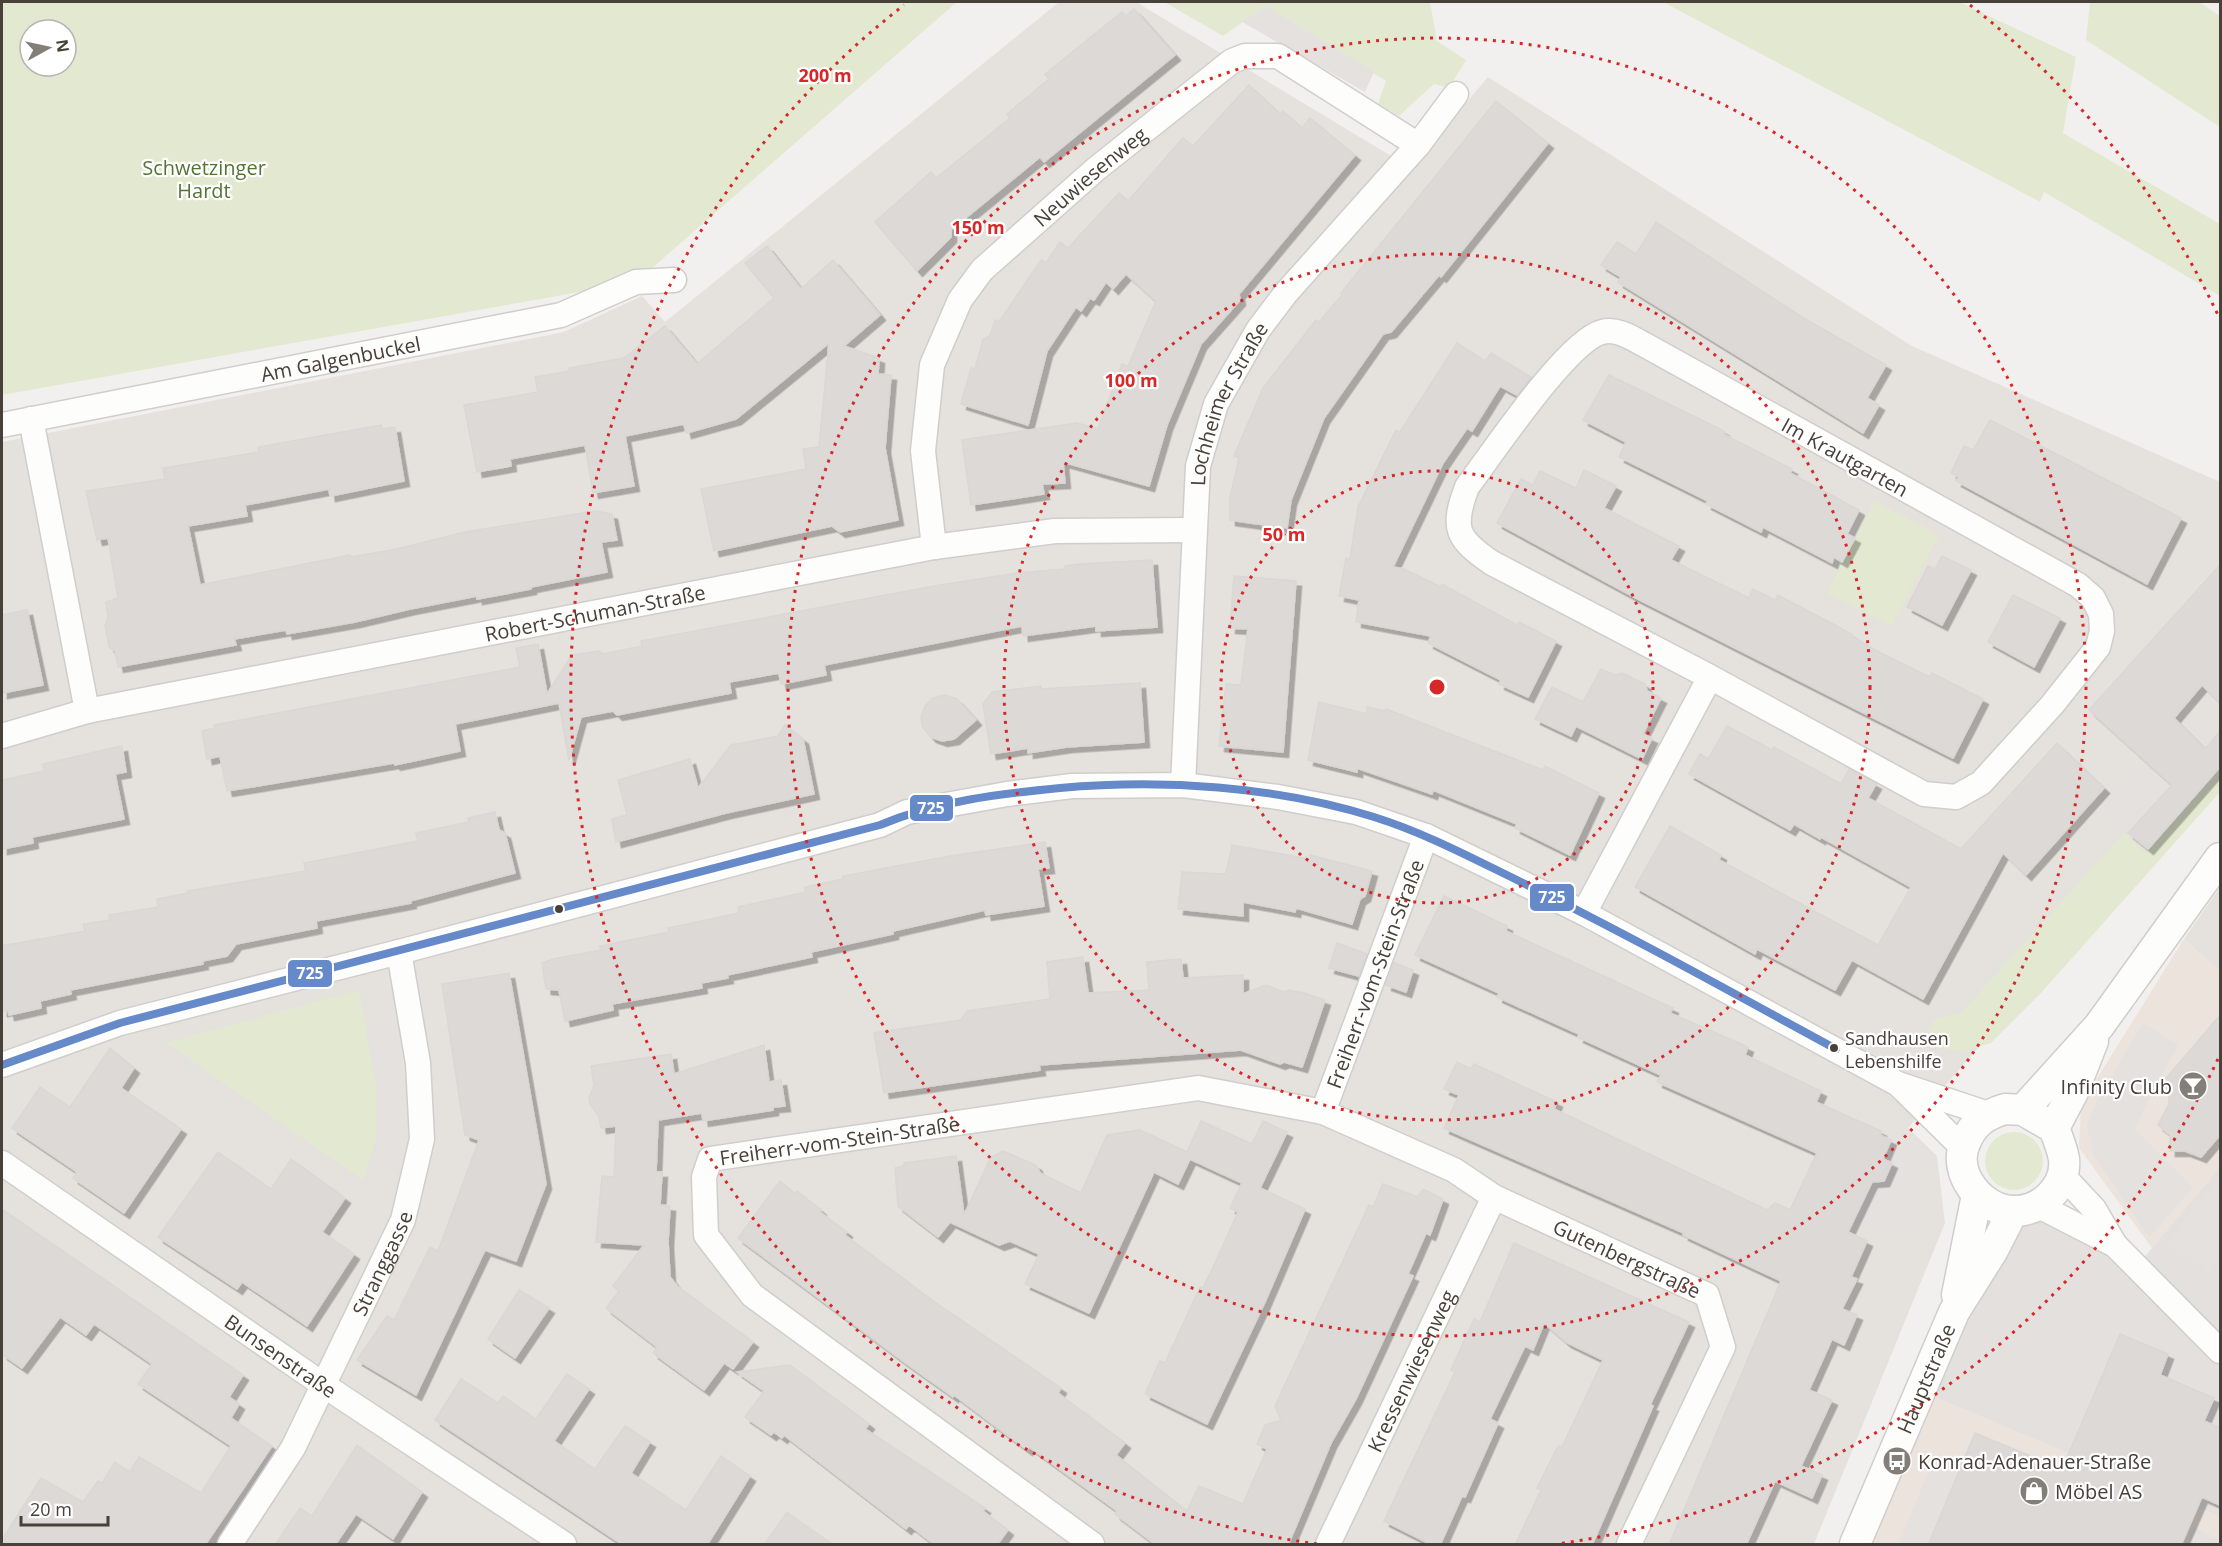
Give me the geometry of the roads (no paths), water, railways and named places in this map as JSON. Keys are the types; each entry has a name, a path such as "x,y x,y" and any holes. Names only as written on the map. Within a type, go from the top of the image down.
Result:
{"street":[{"name":"Neuwiesenweg","path":"934,547 923,451 932,365 946,330 960,300 982,270 1096,169 1232,62 1264,54 1278,56 1418,145"},
{"name":"Lochheimer Straße","path":"1183,785 1193,530 1198,466 1216,404 1258,330 1286,293 1418,145 1456,94"},
{"name":"Am Galgenbuckel","path":"2,425 561,315 636,282 674,280"},
{"name":"Im Krautgarten","path":"1603,332 1620,332 1645,345 2078,585 2093,598 2101,614 2100,639 2091,656 2052,705 1981,783 1956,797 1924,794 1710,678 1492,563 1466,545 1459,525 1460,505 1467,487 1566,357 1588,338 1603,332"},
{"path":"31,419 87,711"},
{"name":"Robert-Schuman-Straße","path":"2,736 87,711 934,547 1054,531 1193,530"},
{"path":"1584,913 1710,678"},
{"path":"2,1065 120,1023 880,825 907,812 1006,794 1072,786 1183,785 1278,797 1356,812 1426,836 1584,913 1898,1084 1988,1114"},
{"name":"Freiherr-vom-Stein-Straße","path":"1323,1112 1426,836"},
{"path":"2023,1110 2099,1026 2220,858"},
{"name":"Stranggasse","path":"230,1545 293,1448 325,1386 403,1220 422,1139 418,1062 399,952"},
{"path":"2054,1128 2073,1092 2099,1026"},
{"path":"1898,1084 1963,1148"},
{"name":"Freiherr-vom-Stein-Straße","path":"1092,1545 752,1295 706,1235 704,1177 710,1159 1198,1088 1323,1112 1454,1170 1494,1197"},
{"path":"2115,1245 2025,1208 1997,1208 1977,1195 1966,1180 1962,1163 1963,1148 1969,1132 1988,1114 2005,1109 2023,1110 2054,1128 2064,1159 2063,1176 2094,1209 2115,1245 2220,1351"},
{"name":"Bunsenstraße","path":"2,1163 325,1386 564,1545"},
{"name":"Hauptstraße","path":"1855,1545 1954,1312 1993,1250 2025,1208 2056,1191 2063,1176"},
{"name":"Hauptstraße","path":"1954,1312 1977,1195"},
{"name":"Kressenwiesenweg","path":"1328,1545 1494,1197"},
{"name":"Gutenbergstraße","path":"1494,1197 1707,1295 1723,1347 1629,1545"}],"place":[{"name":"Sandhausen Lebenshilfe","path":"1834,1048"},
{"name":"Infinity Club","path":"2193,1086"},
{"name":"Konrad-Adenauer-Straße","path":"1897,1461"},
{"name":"Möbel AS","path":"2034,1491"}],"park label":[{"name":"Schwetzinger Hardt","path":"204,178"}]}
